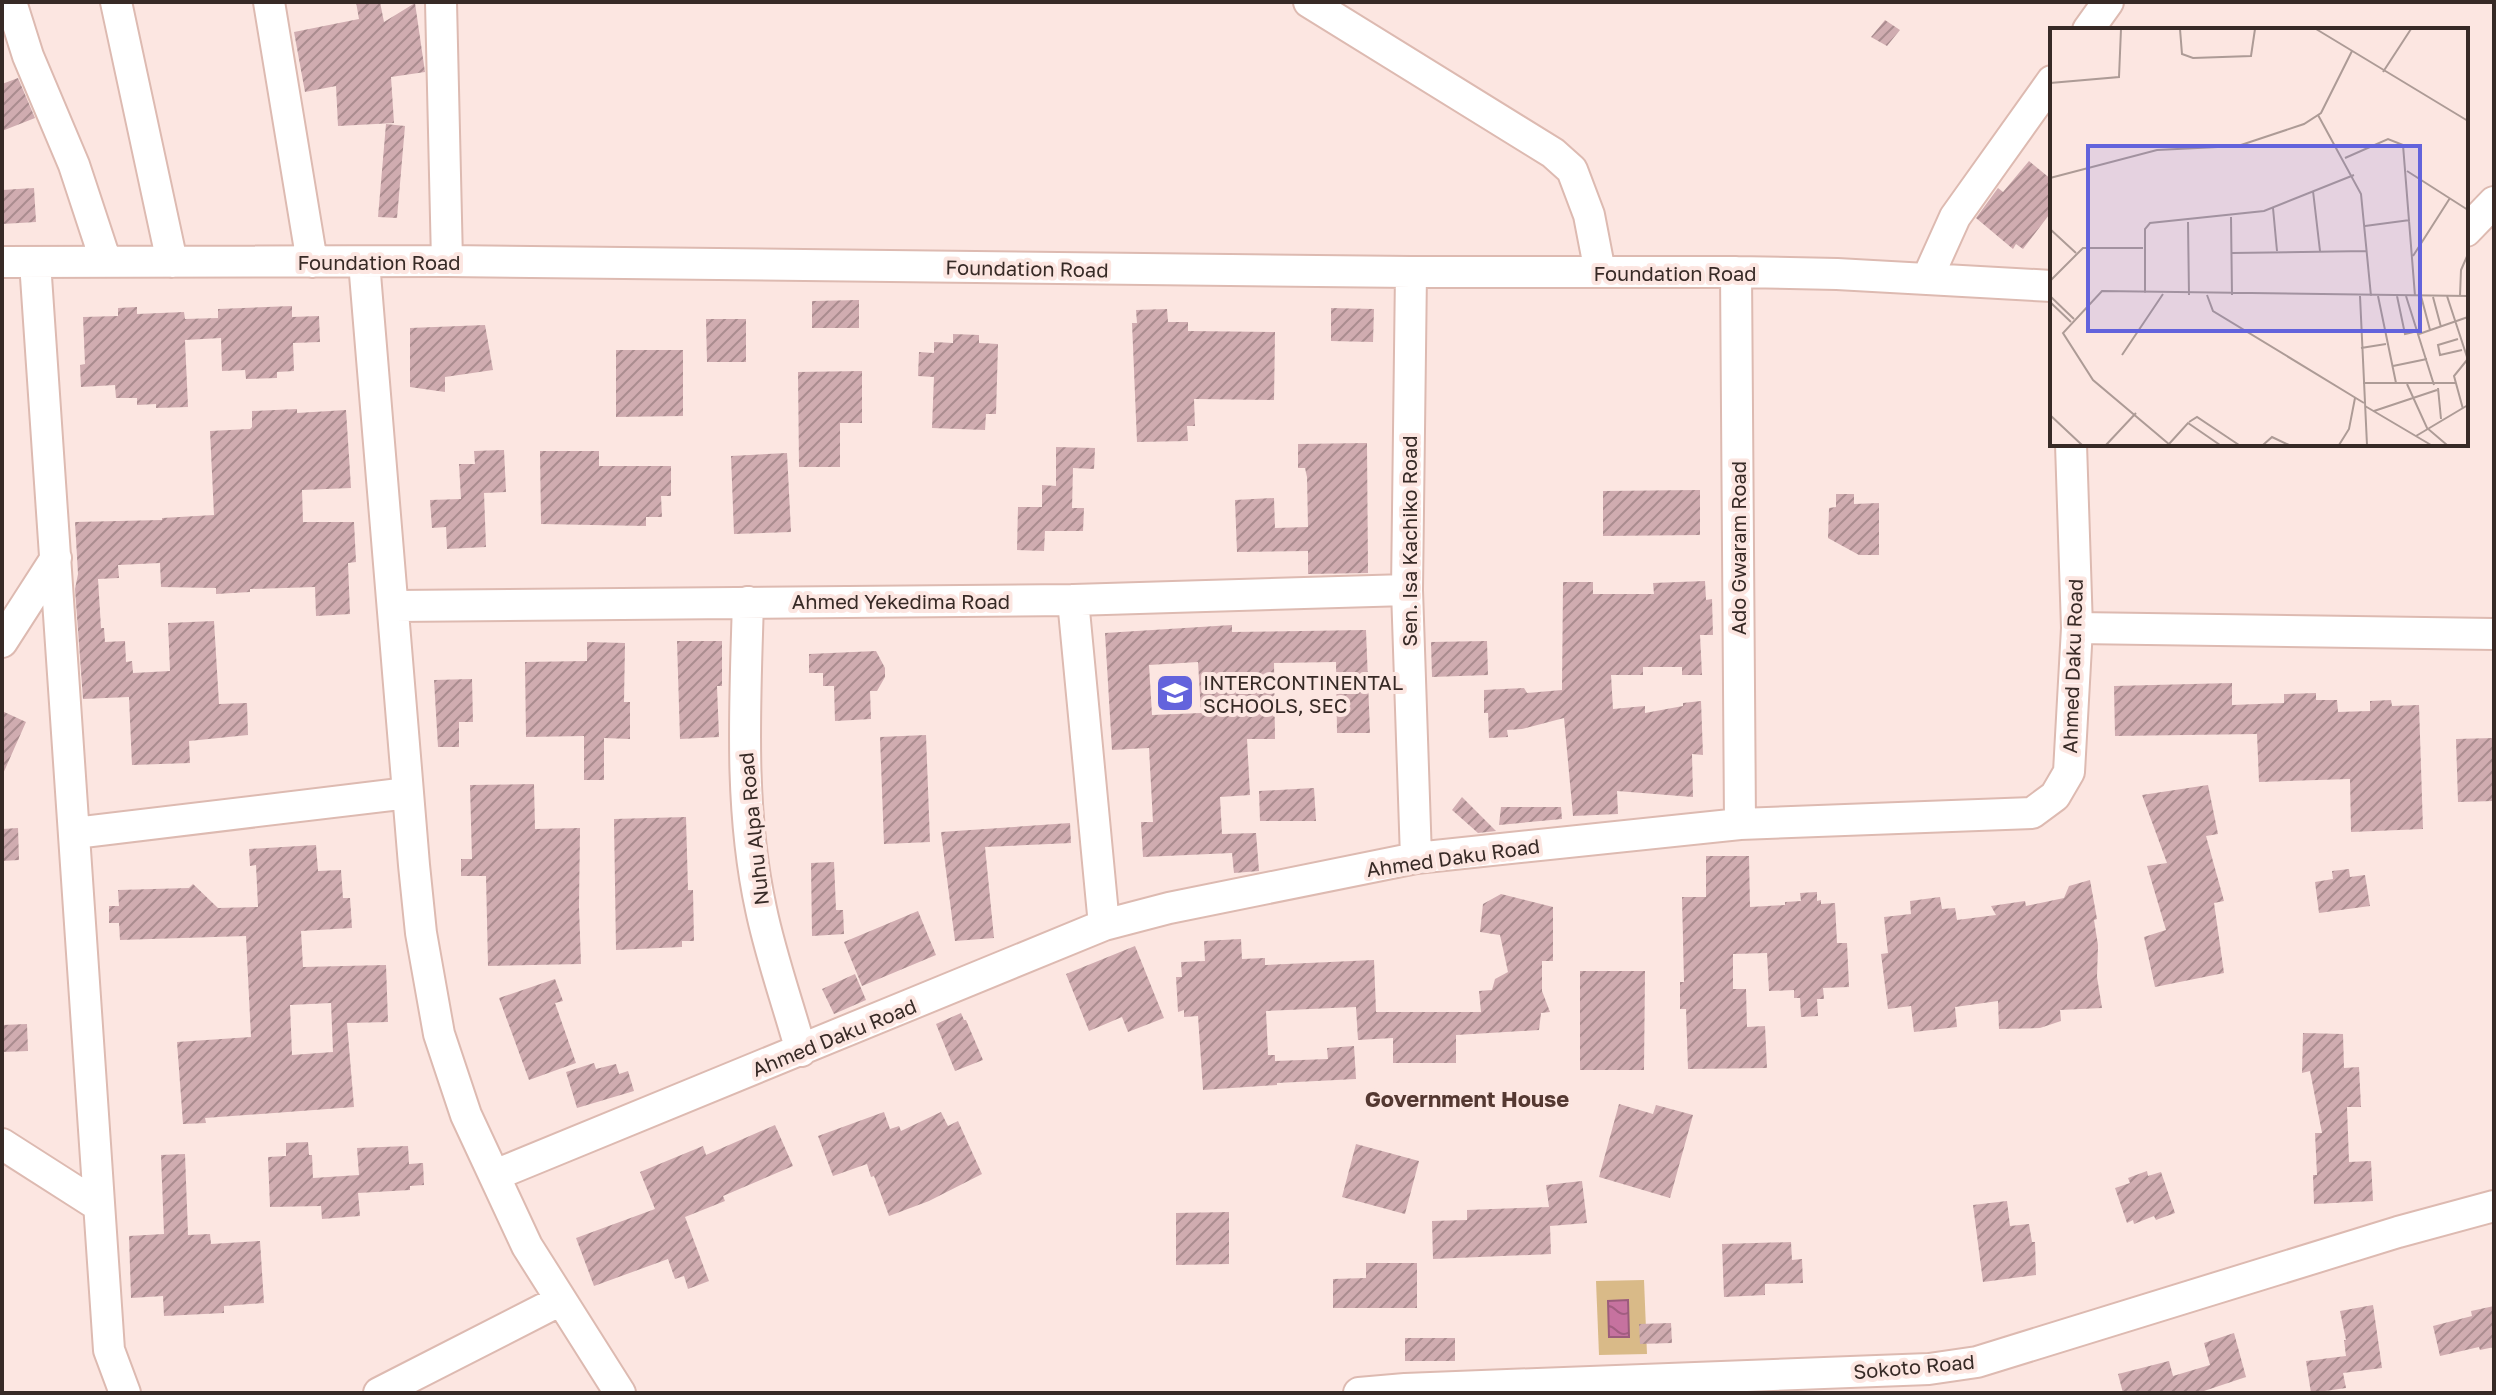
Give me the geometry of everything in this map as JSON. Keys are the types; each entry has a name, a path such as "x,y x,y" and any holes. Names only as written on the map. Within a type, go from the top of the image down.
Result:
{"street":[{"path":"12,2 28,56 74,165 106,262"},
{"path":"116,2 172,262"},
{"path":"269,2 312,262"},
{"path":"441,2 447,261"},
{"path":"1309,2 1553,153 1572,170 1589,215 1600,272"},
{"path":"2089,28 2108,2"},
{"path":"1927,279 1955,217 2050,84"},
{"path":"2468,229 2494,202"},
{"name":"Foundation Road","path":"2,262 447,261 1411,272 1736,272 2050,286"},
{"path":"35,262 109,1350 125,1393"},
{"path":"364,262 421,933 439,1034 466,1115 527,1246 620,1393"},
{"name":"Sen. Isa Kachiko Road","path":"1411,272 1407,590 1416,858"},
{"name":"Ado Gwaram Road","path":"1736,272 1740,824"},
{"name":"Ahmed Daku Road","path":"495,1175 1104,925 1183,905 1416,858 1740,824 2032,813 2055,796 2069,772 2077,628 2071,446"},
{"path":"2,642 56,558"},
{"name":"Ahmed Yekedima Road","path":"395,606 1073,600 1407,590"},
{"path":"1073,600 1104,925"},
{"name":"Nuhu Alpa Road","path":"748,602 744,748 750,831 760,908 801,1051"},
{"path":"2077,628 2494,634"},
{"path":"75,833 408,793"},
{"path":"2,1144 99,1206"},
{"name":"Sokoto Road","path":"1359,1393 1929,1369 1977,1362 2398,1232 2494,1206"},
{"path":"379,1393 561,1300"}],"shaded area":[{"path":"1644,1280 1647,1354 1599,1355 1596,1281"}],"water":[{"path":"1628,1300 1629,1337 1609,1337 1608,1301"}],"building":[{"path":"356,2 380,2 384,22 415,3 425,72 391,77 394,123 338,126 336,86 305,92 294,32 359,19"},
{"path":"1885,20 1900,30 1887,46 1871,37"},
{"path":"18,78 35,118 2,131 2,84"},
{"path":"386,124 405,126 397,218 378,217"},
{"path":"2029,161 2050,178 2050,214 2023,249 2016,244 2013,249 1976,218 1998,188 2003,192"},
{"path":"34,188 36,222 2,224 2,190"},
{"path":"859,300 859,328 812,328 812,301"},
{"path":"292,306 292,317 319,316 320,342 293,343 294,371 277,372 277,378 246,379 245,370 222,371 221,338 185,340 188,407 137,405 137,398 116,398 115,385 81,387 80,365 85,364 83,317 118,316 118,308 137,307 137,314 184,312 185,319 218,318 218,309"},
{"path":"1331,308 1374,309 1373,342 1331,341"},
{"path":"1167,309 1168,322 1188,322 1188,331 1275,332 1274,400 1194,399 1195,426 1187,426 1188,441 1137,442 1132,323 1137,323 1136,310"},
{"path":"706,319 746,319 746,362 707,362"},
{"path":"485,325 493,370 445,377 445,392 410,387 410,328"},
{"path":"953,334 979,335 979,343 998,344 996,414 986,414 985,430 932,428 934,377 918,376 919,352 934,353 934,342 953,343"},
{"path":"616,350 683,350 683,416 616,417"},
{"path":"862,371 862,423 840,423 840,467 799,467 798,372"},
{"path":"297,409 297,413 346,410 351,488 302,490 303,522 354,522 356,562 348,563 350,614 316,616 315,587 250,589 250,592 216,594 216,588 161,587 160,563 118,565 119,578 98,579 101,628 104,628 105,642 125,641 126,662 132,661 133,673 170,671 168,623 214,621 219,704 247,703 248,735 189,741 190,763 132,765 129,697 83,699 75,589 78,574 75,522 214,515 210,431 250,429 252,411"},
{"path":"1367,443 1368,573 1308,574 1308,551 1237,552 1235,500 1274,498 1275,528 1308,527 1307,477 1305,468 1298,468 1298,444"},
{"path":"1056,447 1095,448 1094,469 1073,468 1072,508 1084,508 1083,531 1045,531 1044,551 1017,550 1018,507 1042,507 1042,485 1056,486"},
{"path":"504,450 506,492 484,493 486,547 447,549 446,527 432,528 430,500 461,499 459,464 475,464 474,451"},
{"path":"540,451 599,451 599,466 671,466 671,496 661,496 662,517 646,517 646,526 541,524"},
{"path":"787,453 791,532 734,534 731,456"},
{"path":"1700,490 1700,535 1603,536 1603,491"},
{"path":"1836,494 1854,494 1854,504 1879,503 1879,555 1859,555 1828,538 1829,508 1836,507"},
{"path":"1705,581 1706,600 1712,599 1713,635 1700,635 1702,675 1682,675 1682,667 1643,667 1643,675 1611,675 1613,709 1645,706 1645,713 1701,701 1703,755 1692,754 1693,797 1617,791 1618,814 1573,816 1564,718 1507,730 1508,737 1489,738 1484,690 1524,688 1527,693 1562,690 1563,582 1593,582 1593,594 1654,594 1653,583"},
{"path":"1232,625 1232,632 1366,630 1370,733 1337,733 1336,662 1274,663 1275,739 1247,739 1250,795 1220,797 1222,834 1256,833 1259,871 1234,873 1232,853 1143,857 1141,822 1153,822 1149,748 1112,750 1105,633","holes":["1198,662 1201,713 1152,715 1149,665"]},
{"path":"677,641 722,641 722,686 717,686 719,737 680,739"},
{"path":"1487,641 1488,675 1432,677 1431,642"},
{"path":"587,642 625,643 624,702 630,702 630,739 604,738 604,780 584,780 584,736 526,737 525,662 587,661"},
{"path":"876,651 885,668 885,677 877,691 870,691 871,719 835,721 834,686 823,686 823,673 809,673 809,654"},
{"path":"472,679 473,722 459,722 459,747 438,747 434,680"},
{"path":"2232,683 2232,705 2284,703 2284,694 2316,693 2316,700 2337,700 2338,712 2370,711 2370,701 2391,700 2392,706 2419,705 2423,829 2351,832 2350,779 2259,782 2257,734 2115,736 2114,686"},
{"path":"2,711 26,722 2,776"},
{"path":"926,735 930,842 884,844 880,737"},
{"path":"2494,738 2494,801 2458,802 2456,739"},
{"path":"534,784 535,829 580,828 581,964 488,966 486,876 461,876 461,859 472,859 470,785"},
{"path":"2208,785 2218,834 2206,836 2224,901 2214,903 2224,973 2155,987 2144,937 2166,930 2147,866 2167,863 2142,795"},
{"path":"1314,788 1316,821 1260,821 1259,791"},
{"path":"1462,797 1496,831 1478,833 1452,810"},
{"path":"1501,807 1561,807 1562,819 1499,825"},
{"path":"686,817 688,890 693,890 694,941 682,941 682,947 616,950 614,819"},
{"path":"1070,823 1071,843 985,847 994,938 955,941 941,832"},
{"path":"18,828 19,860 2,861 2,829"},
{"path":"316,845 318,871 341,870 343,898 350,898 352,928 301,931 303,967 386,965 388,1022 347,1023 354,1107 205,1118 206,1123 183,1124 177,1042 251,1037 246,936 120,940 119,923 109,923 109,906 119,906 118,890 189,888 193,884 218,908 258,907 256,865 250,866 249,849","holes":["331,1003 333,1052 292,1055 290,1005"]},
{"path":"1706,856 1749,856 1750,907 1785,905 1785,902 1801,901 1800,893 1817,892 1817,901 1821,900 1821,904 1835,903 1837,943 1847,943 1849,987 1823,988 1824,999 1817,999 1818,1016 1801,1017 1800,998 1794,998 1794,990 1769,991 1767,953 1733,954 1733,989 1746,989 1747,1027 1765,1026 1767,1068 1688,1069 1686,1009 1680,1009 1680,982 1684,982 1682,897 1706,897"},
{"path":"834,862 836,910 843,910 844,934 812,936 811,863"},
{"path":"2349,869 2350,877 2365,875 2370,906 2319,913 2315,882 2333,879 2332,871"},
{"path":"2090,880 2097,919 2094,920 2098,945 2097,977 2102,1008 2060,1010 2061,1021 2040,1028 1999,1029 1998,1001 1955,1007 1957,1027 1914,1032 1911,1006 1888,1009 1881,954 1888,953 1884,917 1911,914 1910,901 1940,897 1942,909 1955,908 1957,920 1996,915 1991,906 2025,901 2026,906 2064,898 2069,886"},
{"path":"1501,894 1553,907 1553,961 1542,961 1542,991 1550,1012 1541,1013 1539,1030 1456,1035 1456,1063 1393,1063 1393,1038 1358,1040 1356,1007 1266,1011 1268,1055 1275,1055 1275,1061 1328,1059 1327,1048 1354,1046 1356,1079 1203,1090 1198,1016 1184,1017 1184,1010 1178,1012 1176,977 1182,977 1181,962 1205,961 1204,941 1241,939 1242,959 1265,958 1265,965 1374,960 1376,1012 1481,1012 1479,991 1492,990 1495,979 1508,972 1500,935 1480,932 1483,904"},
{"path":"918,911 936,955 862,986 844,942"},
{"path":"1135,946 1164,1018 1128,1032 1122,1017 1089,1031 1066,974"},
{"path":"1580,971 1645,971 1644,1070 1580,1070"},
{"path":"855,974 866,1000 834,1014 822,989"},
{"path":"555,979 563,1001 555,1003 576,1063 529,1080 499,998"},
{"path":"961,1013 983,1060 955,1071 936,1024"},
{"path":"27,1024 28,1051 2,1052 2,1025"},
{"path":"2303,1033 2343,1034 2344,1068 2359,1067 2361,1107 2347,1107 2349,1162 2371,1161 2373,1201 2314,1204 2313,1175 2317,1175 2315,1133 2322,1133 2310,1071 2302,1073"},
{"path":"594,1063 596,1069 616,1064 619,1074 628,1071 634,1091 577,1108 566,1072"},
{"path":"1619,1104 1653,1114 1656,1105 1693,1115 1670,1198 1599,1177"},
{"path":"884,1112 890,1129 899,1126 901,1131 941,1112 948,1126 958,1121 982,1174 929,1201 889,1216 867,1164 833,1176 818,1136"},
{"path":"775,1125 793,1166 723,1196 725,1201 685,1217 709,1281 688,1289 684,1276 675,1279 668,1259 594,1286 576,1238 655,1209 640,1172 703,1146 706,1155"},
{"path":"308,1142 313,1178 359,1175 357,1148 408,1146 409,1164 423,1163 424,1185 410,1186 410,1190 358,1193 360,1216 322,1219 321,1206 270,1207 268,1157 286,1156 286,1143"},
{"path":"1356,1144 1419,1161 1405,1214 1342,1197"},
{"path":"185,1154 188,1235 210,1234 211,1244 260,1241 264,1303 224,1306 224,1313 164,1316 163,1296 131,1298 129,1236 164,1234 161,1155"},
{"path":"2147,1171 2148,1176 2161,1172 2175,1213 2156,1220 2154,1216 2134,1224 2133,1220 2127,1223 2115,1188 2130,1183 2128,1178"},
{"path":"1582,1181 1587,1223 1550,1226 1551,1254 1433,1259 1432,1221 1467,1220 1467,1210 1549,1207 1546,1185"},
{"path":"2007,1201 2010,1226 2029,1224 2032,1242 2035,1242 2036,1275 1983,1282 1973,1205"},
{"path":"1229,1212 1229,1264 1176,1265 1176,1213"},
{"path":"1791,1242 1792,1260 1802,1259 1803,1283 1765,1284 1765,1295 1724,1297 1722,1244"},
{"path":"1366,1263 1417,1263 1417,1308 1333,1308 1333,1279 1366,1278"},
{"path":"2373,1305 2382,1368 2343,1373 2346,1388 2311,1393 2306,1361 2346,1356 2340,1311"},
{"path":"2494,1306 2494,1347 2480,1350 2479,1347 2440,1356 2433,1326 2472,1316 2471,1311"},
{"path":"1671,1323 1672,1343 1640,1344 1639,1324"},
{"path":"2234,1333 2246,1377 2198,1393 2123,1393 2118,1374 2169,1361 2173,1376 2210,1365 2204,1343"},
{"path":"1405,1338 1455,1338 1455,1361 1405,1361"}],"place":[{"name":"INTERCONTINENTAL SCHOOLS, SEC","path":"1175,693"}],"district":[{"name":"Government House","path":"1467,1098"}]}
